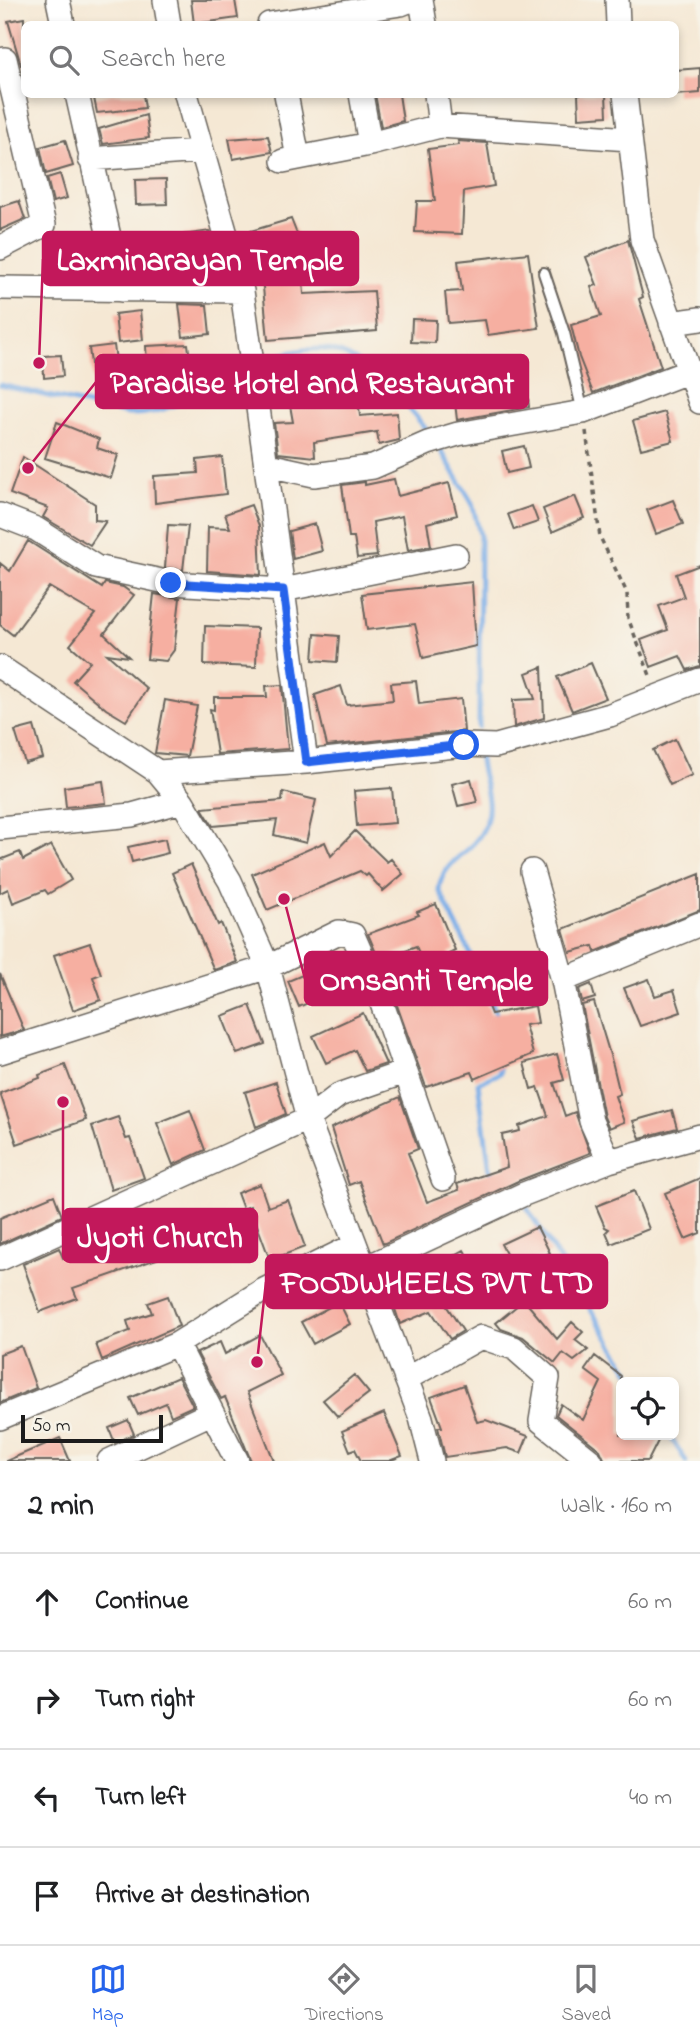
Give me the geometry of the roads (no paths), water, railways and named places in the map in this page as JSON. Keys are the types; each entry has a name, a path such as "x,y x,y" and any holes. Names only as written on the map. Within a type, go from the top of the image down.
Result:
{"street":[{"path":"58,0 62,21"},
{"path":"165,0 168,21"},
{"path":"316,21 346,19 411,0"},
{"path":"421,0 424,21"},
{"path":"617,0 618,21"},
{"path":"0,60 5,58 44,225 0,247"},
{"path":"78,98 121,290"},
{"path":"187,98 242,291 268,465 306,762"},
{"path":"286,98 290,160 440,126 629,139"},
{"path":"362,98 370,144"},
{"path":"436,98 440,126"},
{"path":"625,98 642,240 687,372 700,402"},
{"path":"90,159 200,151"},
{"path":"0,288 242,291"},
{"path":"671,323 700,318"},
{"path":"268,465 314,475 373,467 428,443 458,434 583,412 687,372"},
{"path":"0,515 36,529 96,567 171,583 283,590 456,555"},
{"path":"0,667 158,772 182,801 230,881 268,967 309,1119 421,1418 432,1461"},
{"path":"158,772 306,762 464,745 496,746 583,724 700,680"},
{"path":"0,828 132,815 182,801"},
{"path":"532,871 563,980 591,1121 609,1161"},
{"path":"563,980 700,924"},
{"path":"0,1052 268,967 339,932 353,934 379,995 443,1179"},
{"path":"0,1259 309,1119 338,1095 405,1072"},
{"path":"363,1269 524,1194 609,1161 700,1136"},
{"path":"0,1418 177,1344 262,1291 355,1245"},
{"path":"406,1380 481,1337 514,1348 548,1378 541,1421 591,1461"},
{"path":"177,1344 237,1461"},
{"path":"109,1461 211,1413"}],"lane":[{"path":"544,273 564,333 583,412"}],"waterway":[{"path":"263,361 306,349 338,352 384,382 431,436"},
{"path":"0,385 128,414 142,414 168,408 229,376"},
{"path":"439,447 472,503 480,535 479,727"},
{"path":"479,750 488,815 481,834 452,863 441,880 439,890 482,977 498,1019"},
{"path":"496,1177 490,1170 478,1083 500,1073 499,1063"},
{"path":"527,1208 633,1377"},
{"path":"672,1440 686,1461"}],"place":[{"name":"Laxminarayan Temple","path":"39,363"},
{"name":"Paradise Hotel and Restaurant","path":"28,468"},
{"name":"Omsanti Temple","path":"284,899"},
{"name":"Jyoti Church","path":"63,1102"},
{"name":"FOODWHEELS PVT LTD","path":"257,1362"}]}
